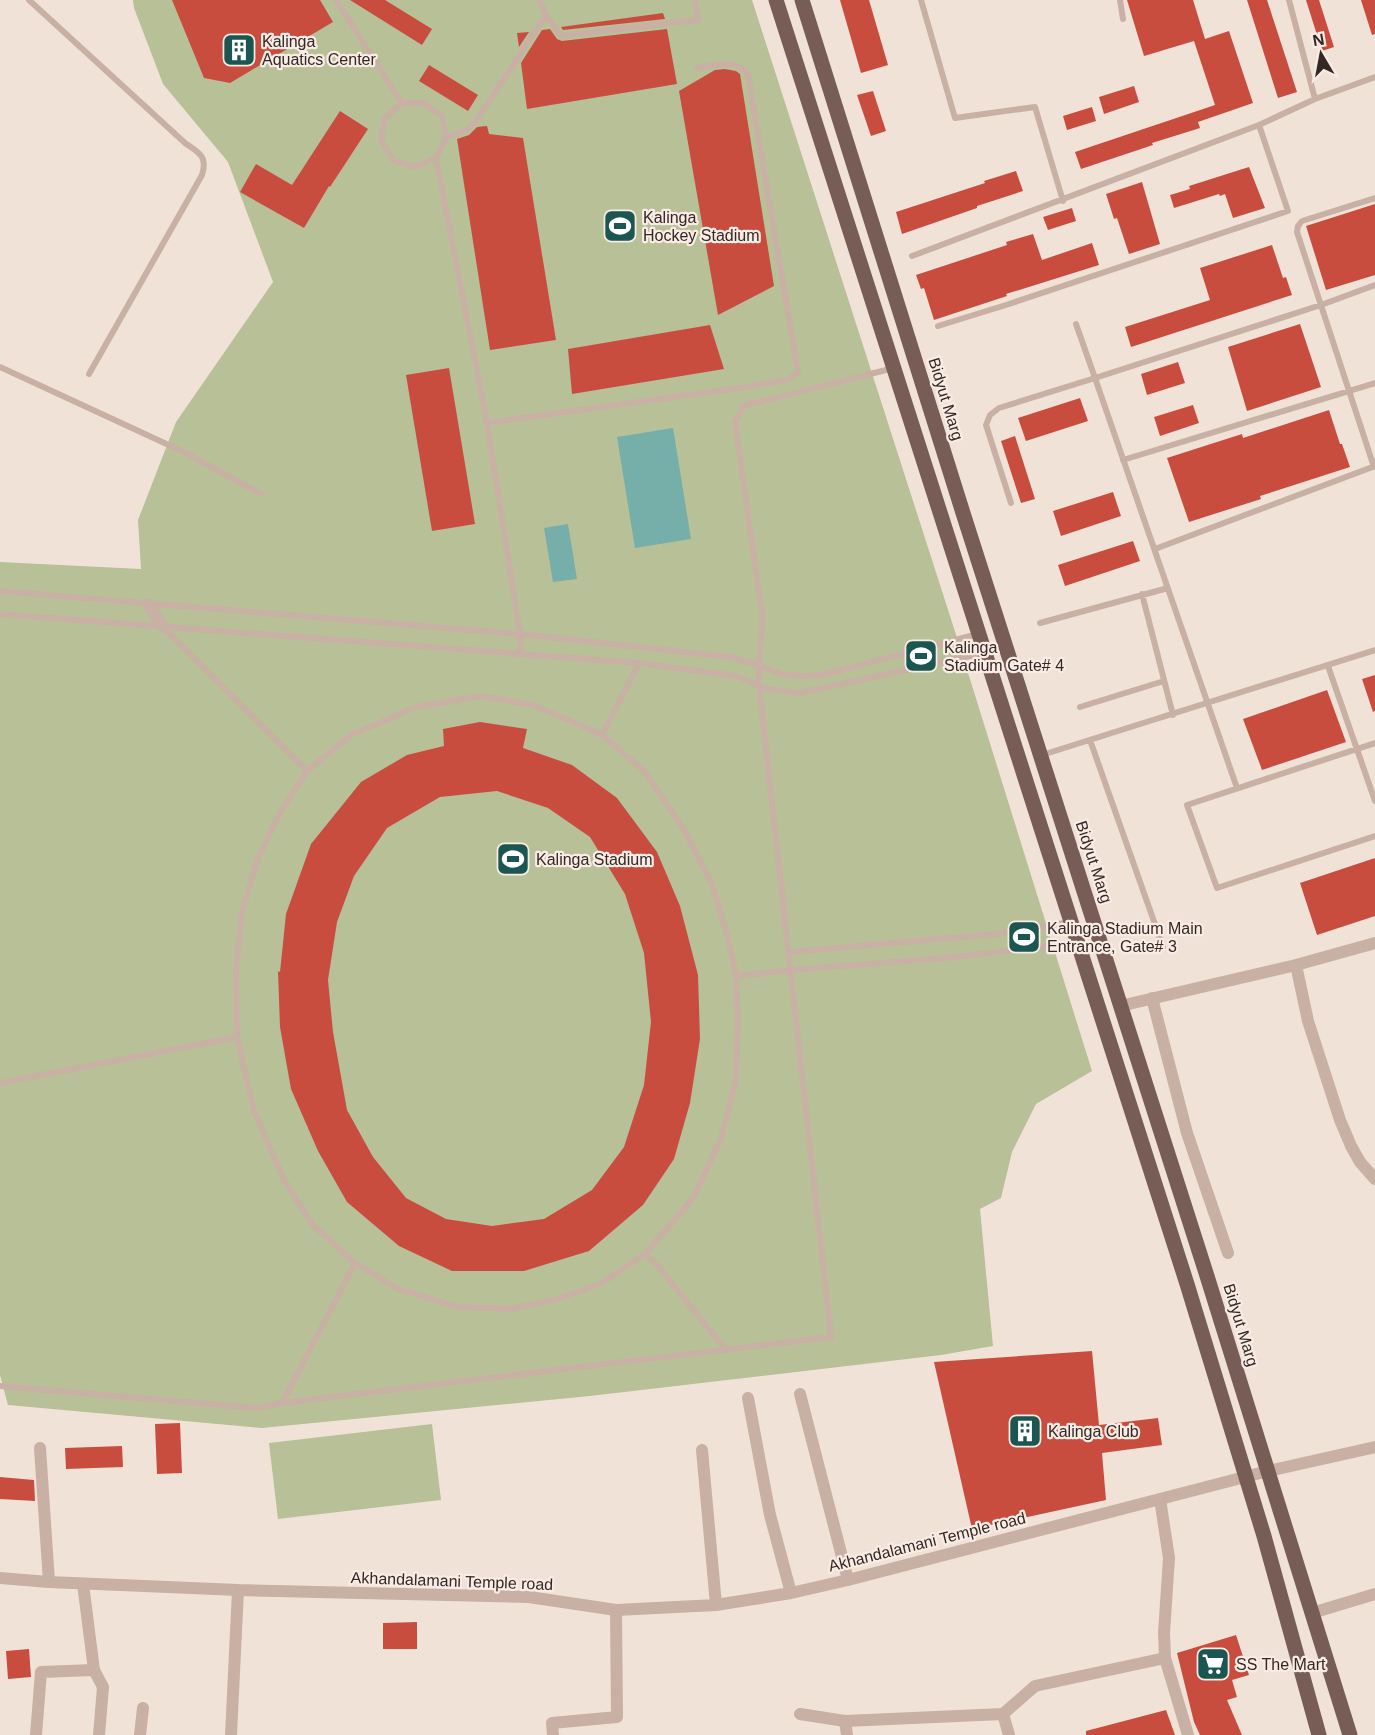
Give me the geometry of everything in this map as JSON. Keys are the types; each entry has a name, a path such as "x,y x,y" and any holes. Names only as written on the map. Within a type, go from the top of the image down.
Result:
{"main road":[{"path":"776,0 1187,1284 1267,1547 1319,1735"},
{"name":"Bidyut Marg","path":"802,0 1207,1276 1350,1735"}],"street":[{"path":"148,604 163,627"},
{"path":"1120,1006 1375,943"},
{"path":"1296,964 1308,1021 1340,1120 1360,1162 1375,1179"},
{"path":"1152,998 1187,1133 1228,1253"},
{"path":"800,1394 848,1580"},
{"path":"748,1398 770,1515 791,1593"},
{"name":"Akhandalamani Temple road","path":"0,1578 83,1584 238,1590 529,1597 616,1610 716,1605 791,1593 848,1580 1268,1471 1375,1447"},
{"path":"40,1448 49,1582"},
{"path":"702,1450 716,1605"},
{"path":"1160,1500 1169,1558 1164,1633 1165,1658 1188,1735"},
{"path":"83,1584 94,1670 103,1687 99,1735"},
{"path":"231,1735 238,1590"},
{"path":"1312,1613 1375,1594"},
{"path":"553,1735 552,1722 616,1717 616,1610"},
{"path":"800,1714 845,1721 1003,1714 1035,1686 1165,1658"},
{"path":"36,1735 41,1672 94,1670"},
{"path":"140,1735 143,1708"},
{"path":"1003,1714 1009,1735"},
{"path":"845,1721 847,1735"}],"lane":[{"path":"28,0 202,156 204,161 202,175 89,374"},
{"path":"336,0 402,103"},
{"path":"539,0 546,15 561,36 698,20 695,0"},
{"path":"921,0 955,118 1035,106 1063,201"},
{"path":"1120,0 1124,19"},
{"path":"1289,0 1315,99"},
{"path":"446,138 467,130 478,118 546,15"},
{"path":"487,423 746,387 786,380 798,373 748,75 744,69 733,63 697,68"},
{"path":"912,256 1063,201 1375,77"},
{"path":"436,158 415,167 393,160 381,140 385,118 402,103 424,103 442,116 446,138 436,158 487,423 520,634 521,654"},
{"path":"938,326 1288,211 1259,125"},
{"path":"1155,549 1374,467 1297,232 1302,221 1375,198"},
{"path":"1011,503 986,425 990,415 999,408 1321,305 1375,285"},
{"path":"1076,324 1237,788"},
{"path":"0,367 186,453 261,494"},
{"path":"0,1386 257,1408 282,1403 831,1337 759,686 758,664 762,614 735,422 743,406 895,368"},
{"path":"1124,460 1375,383"},
{"path":"1040,623 1168,588"},
{"path":"0,591 520,634 731,657 758,664 781,674 803,676 822,675 979,634"},
{"path":"1142,594 1173,715"},
{"path":"0,614 639,663 736,676 759,686 782,692 800,693 985,653"},
{"path":"163,627 307,771"},
{"path":"1041,755 1375,650"},
{"path":"602,735 639,663"},
{"path":"1328,666 1375,801"},
{"path":"1080,707 1164,681"},
{"path":"482,696 532,705 602,735 644,771 682,826 712,885 727,934 736,976 738,1021 736,1080 721,1138 694,1197 645,1254 602,1282 557,1299 510,1309 457,1307 398,1289 356,1263 313,1225 284,1180 254,1110 237,1037 236,969 242,911 258,858 279,813 307,771 351,735 416,707 482,696"},
{"path":"1090,740 1163,947"},
{"path":"1375,743 1187,805 1217,888 1375,836"},
{"path":"790,952 997,934 1071,922"},
{"path":"736,976 944,958 1078,943"},
{"path":"0,1083 237,1037"},
{"path":"645,1254 658,1266 726,1350"},
{"path":"282,1403 356,1263"}],"green space":[{"name":"Kalinga Stadium","path":"133,0 752,0 960,647 1092,1071 1036,1104 1012,1152 1001,1198 980,1209 993,1346 941,1355 590,1396 262,1428 8,1405 0,1375 0,562 141,569 138,520 176,422 273,282 228,162 163,84"},
{"path":"432,1424 441,1500 278,1519 269,1443"}],"water":[{"path":"673,428 691,539 635,548 617,437"},
{"path":"568,524 577,579 553,582 544,528"}],"building":[{"name":"Kalinga Aquatics Center","path":"172,0 320,0 333,22 230,83 204,78"},
{"path":"350,0 385,0 432,29 422,45"},
{"path":"840,0 869,0 888,65 861,73"},
{"path":"1127,0 1193,0 1205,39 1229,31 1253,103 1198,122 1200,128 1081,169 1075,152 1215,105 1194,41 1144,56"},
{"path":"1247,0 1267,0 1297,92 1278,98"},
{"path":"1306,0 1319,0 1334,47 1322,51"},
{"path":"1361,0 1375,0 1375,34 1372,35"},
{"path":"663,13 665,19 563,30 561,27"},
{"path":"550,29 557,39 562,41 667,29 677,84 527,109 521,63 542,30"},
{"path":"529,32 519,47 517,33"},
{"path":"429,65 478,95 468,111 419,81"},
{"path":"725,69 740,74 774,286 718,315 679,91 715,70"},
{"path":"1134,86 1139,102 1104,114 1099,97"},
{"path":"873,91 886,131 871,136 857,95"},
{"path":"1092,107 1096,121 1067,130 1063,116"},
{"path":"340,111 368,129 329,186 304,228 240,192 256,164 292,185"},
{"path":"487,126 489,134 523,138 556,340 490,350 457,139 469,135 477,127"},
{"path":"1249,167 1265,208 1233,218 1225,194 1220,196 1219,194 1174,208 1170,195 1190,189 1189,186"},
{"path":"1016,171 1023,191 902,234 896,212"},
{"path":"1142,182 1160,244 1129,254 1106,194"},
{"path":"1375,204 1375,275 1326,290 1306,226"},
{"path":"1072,208 1076,221 1048,230 1043,217"},
{"path":"1033,234 1042,260 1092,243 1099,265 1006,294 1007,296 934,320 924,288 921,289 916,275"},
{"path":"1272,245 1283,278 1286,277 1292,295 1131,347 1125,327 1210,300 1200,268"},
{"path":"1300,324 1321,387 1247,411 1228,347"},
{"path":"710,325 724,369 572,394 568,349"},
{"path":"1178,362 1185,383 1147,395 1141,374"},
{"path":"449,368 475,524 432,531 406,375"},
{"path":"1080,398 1088,421 1026,441 1018,418"},
{"path":"1193,405 1199,423 1160,436 1154,417"},
{"path":"1329,410 1350,467 1189,522 1167,458 1242,434 1243,438"},
{"path":"1015,436 1035,499 1021,503 1001,441"},
{"path":"1113,492 1121,516 1061,536 1053,511"},
{"path":"1133,541 1140,561 1065,586 1058,565"},
{"path":"1375,675 1375,711 1373,712 1362,679"},
{"path":"1327,690 1346,742 1262,770 1243,719"},
{"path":"480,722 527,729 523,748 572,765 617,798 657,852 680,906 698,975 700,1039 690,1103 674,1159 643,1205 589,1251 524,1271 452,1271 399,1246 347,1202 318,1151 291,1089 280,1027 278,971 280,972 286,914 311,844 361,782 407,755 444,746 443,729","holes":["497,791 548,808 590,837 625,894 644,953 651,1022 644,1085 624,1147 592,1190 544,1219 492,1226 446,1219 406,1198 373,1157 347,1110 333,1032 328,980 337,922 354,876 387,828 440,797"]},
{"path":"1375,858 1375,916 1317,935 1300,883"},
{"name":"Kalinga Club","path":"1092,1351 1099,1425 1158,1418 1162,1445 1102,1453 1106,1500 972,1529 934,1362"},
{"path":"180,1423 182,1473 157,1474 155,1424"},
{"path":"122,1446 123,1467 66,1469 65,1448"},
{"path":"0,1477 34,1480 35,1501 0,1499"},
{"path":"417,1622 417,1649 383,1649 383,1623"},
{"name":"SS The Mart","path":"1236,1635 1249,1675 1232,1680 1237,1697 1227,1700 1242,1735 1200,1735 1194,1722 1177,1653"},
{"path":"29,1649 31,1677 8,1679 6,1651"},
{"path":"1166,1710 1175,1735 1086,1735 1086,1731"}],"place":[{"name":"Kalinga Aquatics Center","path":"239,50"},
{"name":"Kalinga Hockey Stadium","path":"620,226"},
{"name":"Kalinga Stadium Gate# 4","path":"921,656"},
{"name":"Kalinga Stadium","path":"513,859"},
{"name":"Kalinga Stadium Main Entrance, Gate# 3","path":"1024,937"},
{"name":"Kalinga Club","path":"1025,1431"},
{"name":"SS The Mart","path":"1213,1664"}]}
